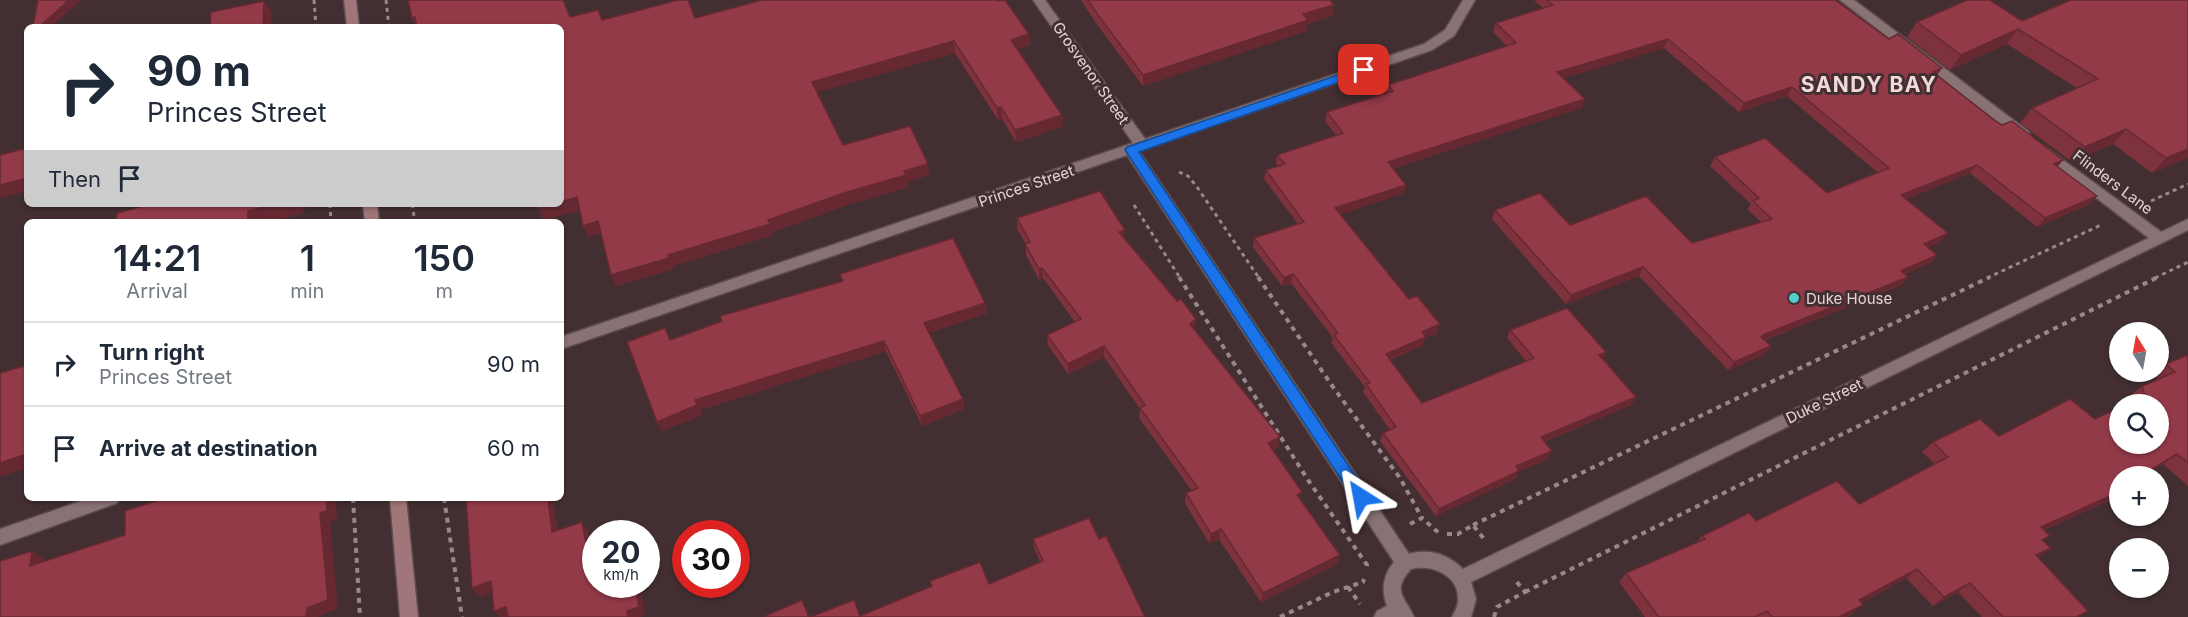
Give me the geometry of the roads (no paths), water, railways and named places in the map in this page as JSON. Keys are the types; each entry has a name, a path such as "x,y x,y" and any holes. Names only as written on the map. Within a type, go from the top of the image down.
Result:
{"street":[{"path":"350,0 352,24"},
{"name":"Grosvenor Street","path":"1039,0 1405,563"},
{"name":"Princes Street","path":"564,342 1428,47 1450,33 1470,0"},
{"name":"Flinders Lane","path":"1846,0 2159,238"},
{"name":"Duke Street","path":"1460,579 2188,224"},
{"path":"0,537 102,501"},
{"path":"398,501 409,617"},
{"path":"1395,615 1391,589 1392,579 1405,563 1428,559 1440,562 1452,569 1460,579 1466,590 1467,601 1461,617"}],"place":[{"name":"Duke House","path":"1794,298"}],"district":[{"name":"SANDY BAY","path":"1869,84"}]}
